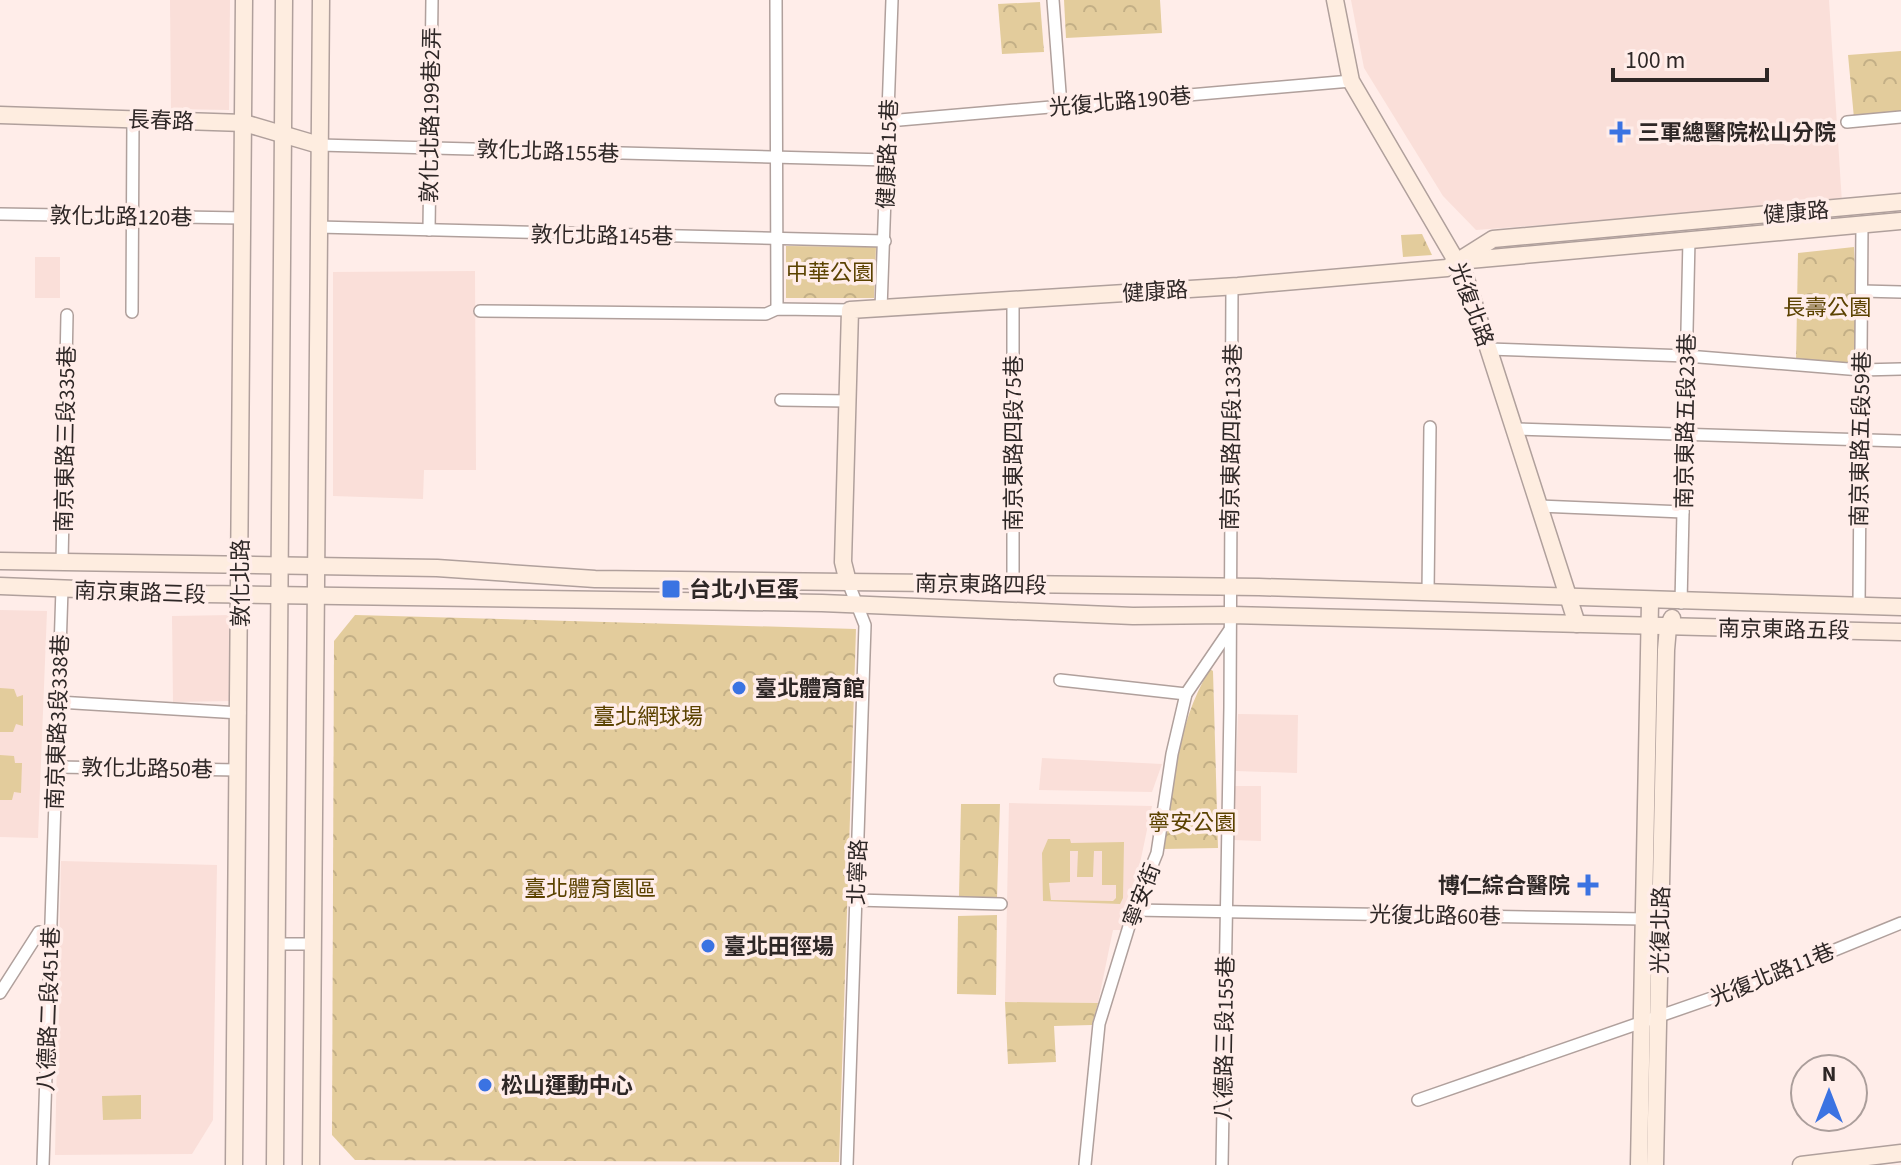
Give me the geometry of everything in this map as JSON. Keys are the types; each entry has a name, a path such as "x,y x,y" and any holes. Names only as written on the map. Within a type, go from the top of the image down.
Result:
{"main road":[{"name":"敦化北路","path":"234,1165 244,0"},
{"name":"敦化北路","path":"275,1165 284,0"},
{"path":"311,1165 321,0"},
{"name":"光復北路","path":"1335,0 1351,81 1458,261 1577,624"},
{"name":"長春路","path":"0,115 244,123 319,145"},
{"name":"健康路","path":"850,310 1232,286 1447,268 1493,239 1901,202"},
{"name":"健康路","path":"1458,261 1901,221"},
{"path":"848,582 843,556 850,310"},
{"name":"南京東路三段","path":"0,561 280,568"},
{"name":"南京東路四段","path":"280,568 500,570 595,579 1428,592 1681,603"},
{"name":"南京東路三段","path":"0,586 280,592"},
{"name":"南京東路四段","path":"280,592 859,605 1230,622 1668,627"},
{"name":"光復北路","path":"1650,602 1644,919 1655,1165"},
{"name":"光復北路","path":"1639,1165 1650,1019 1668,627 1681,603"},
{"name":"南京東路五段","path":"1681,603 1901,607"},
{"name":"南京東路五段","path":"1668,627 1901,632"},
{"path":"1801,1165 1901,1153"}],"street":[{"name":"敦化北路199巷2弄","path":"429,230 432,0"},
{"path":"776,0 777,309"},
{"name":"健康路15巷","path":"881,309 892,0"},
{"path":"1053,0 1061,106"},
{"name":"光復北路190巷","path":"888,121 1351,81"},
{"path":"1847,122 1901,117"},
{"path":"132,312 133,119"},
{"name":"敦化北路155巷","path":"319,145 887,160"},
{"name":"敦化北路120巷","path":"0,214 242,218"},
{"name":"南京東路五段59巷","path":"1859,606 1862,225"},
{"name":"敦化北路145巷","path":"318,227 885,241"},
{"name":"南京東路五段23巷","path":"1681,603 1689,239"},
{"name":"南京東路四段133巷","path":"1230,589 1232,286"},
{"path":"1862,291 1901,292"},
{"name":"南京東路四段75巷","path":"1013,301 1013,585"},
{"name":"健康路","path":"480,311 766,314 777,309 850,310"},
{"name":"南京東路三段335巷","path":"62,562 67,315"},
{"path":"1489,349 1687,356 1861,370 1901,369"},
{"path":"781,400 848,401"},
{"path":"1428,592 1430,427"},
{"path":"1514,429 1901,441"},
{"path":"1539,506 1683,512"},
{"name":"北寧路","path":"847,1165 865,625 848,582"},
{"name":"南京東路3段338巷","path":"53,854 62,589"},
{"path":"1230,589 1230,622"},
{"name":"寧安街","path":"1085,1165 1099,1024 1134,910 1157,853 1172,754 1186,694 1230,622"},
{"name":"八德路三段155巷","path":"1222,1165 1230,622"},
{"path":"1060,680 1186,694"},
{"path":"58,702 240,713"},
{"name":"敦化北路50巷","path":"56,767 239,770"},
{"name":"八德路二段451巷","path":"43,1165 53,854"},
{"path":"856,900 1001,904"},
{"name":"光復北路60巷","path":"1134,910 1644,919"},
{"name":"光復北路11巷","path":"1418,1100 1749,985 1901,923"},
{"path":"0,993 39,932"},
{"path":"277,944 313,944"}],"shaded area":[{"path":"170,0 230,0 229,110 171,109"},
{"name":"三軍總醫院松山分院","path":"1351,0 1829,0 1842,203 1476,230 1443,196 1364,68"},
{"path":"35,257 60,257 60,298 35,298"},
{"path":"475,271 476,470 424,470 423,499 333,496 333,272"},
{"path":"0,610 47,611 38,838 0,837"},
{"path":"232,615 232,701 173,702 172,616"},
{"path":"1238,714 1298,715 1297,773 1236,771"},
{"path":"1042,758 1162,764 1152,792 1039,790"},
{"path":"1233,786 1261,786 1261,841 1232,840"},
{"path":"1009,803 1152,806 1126,930 1113,930 1098,1003 1005,1002"},
{"path":"61,861 217,865 213,1120 192,1154 55,1155"}],"green space":[{"path":"1064,0 1160,0 1162,33 1066,38"},
{"path":"1040,2 1044,52 1002,54 998,4"},
{"path":"1901,51 1901,114 1854,118 1848,55"},
{"path":"1422,234 1432,255 1403,257 1401,235"},
{"name":"中華公園","path":"786,246 876,247 874,298 786,298"},
{"name":"長壽公園","path":"1854,247 1859,363 1796,362 1798,253"},
{"name":"臺北體育園區","path":"355,615 856,629 839,1162 355,1160 332,1135 334,641"},
{"name":"寧安公園","path":"1210,669 1213,671 1218,848 1163,849 1183,734"},
{"path":"0,688 14,689 17,697 23,695 23,726 16,724 13,732 0,732"},
{"path":"0,755 14,756 15,763 22,763 21,793 14,792 12,800 0,800"},
{"path":"961,804 1000,804 997,897 959,897"},
{"path":"1048,839 1070,839 1071,843 1124,842 1123,898 1120,904 1043,901 1042,853","holes":["1070,851 1078,851 1077,877 1093,877 1094,851 1102,851 1102,885 1116,885 1113,901 1051,900 1049,883 1070,882"]},
{"path":"997,915 996,995 957,994 958,916"},
{"path":"1005,1002 1098,1003 1092,1025 1054,1026 1056,1062 1008,1064"},
{"path":"141,1095 141,1119 103,1120 102,1096"}],"place":[{"name":"三軍總醫院松山分院","path":"1620,132"},
{"name":"台北小巨蛋","path":"671,589"},
{"name":"臺北體育館","path":"739,688"},
{"name":"博仁綜合醫院","path":"1588,885"},
{"name":"臺北田徑場","path":"708,946"},
{"name":"松山運動中心","path":"485,1085"}],"park label":[{"name":"臺北網球場","path":"648,716"}]}
